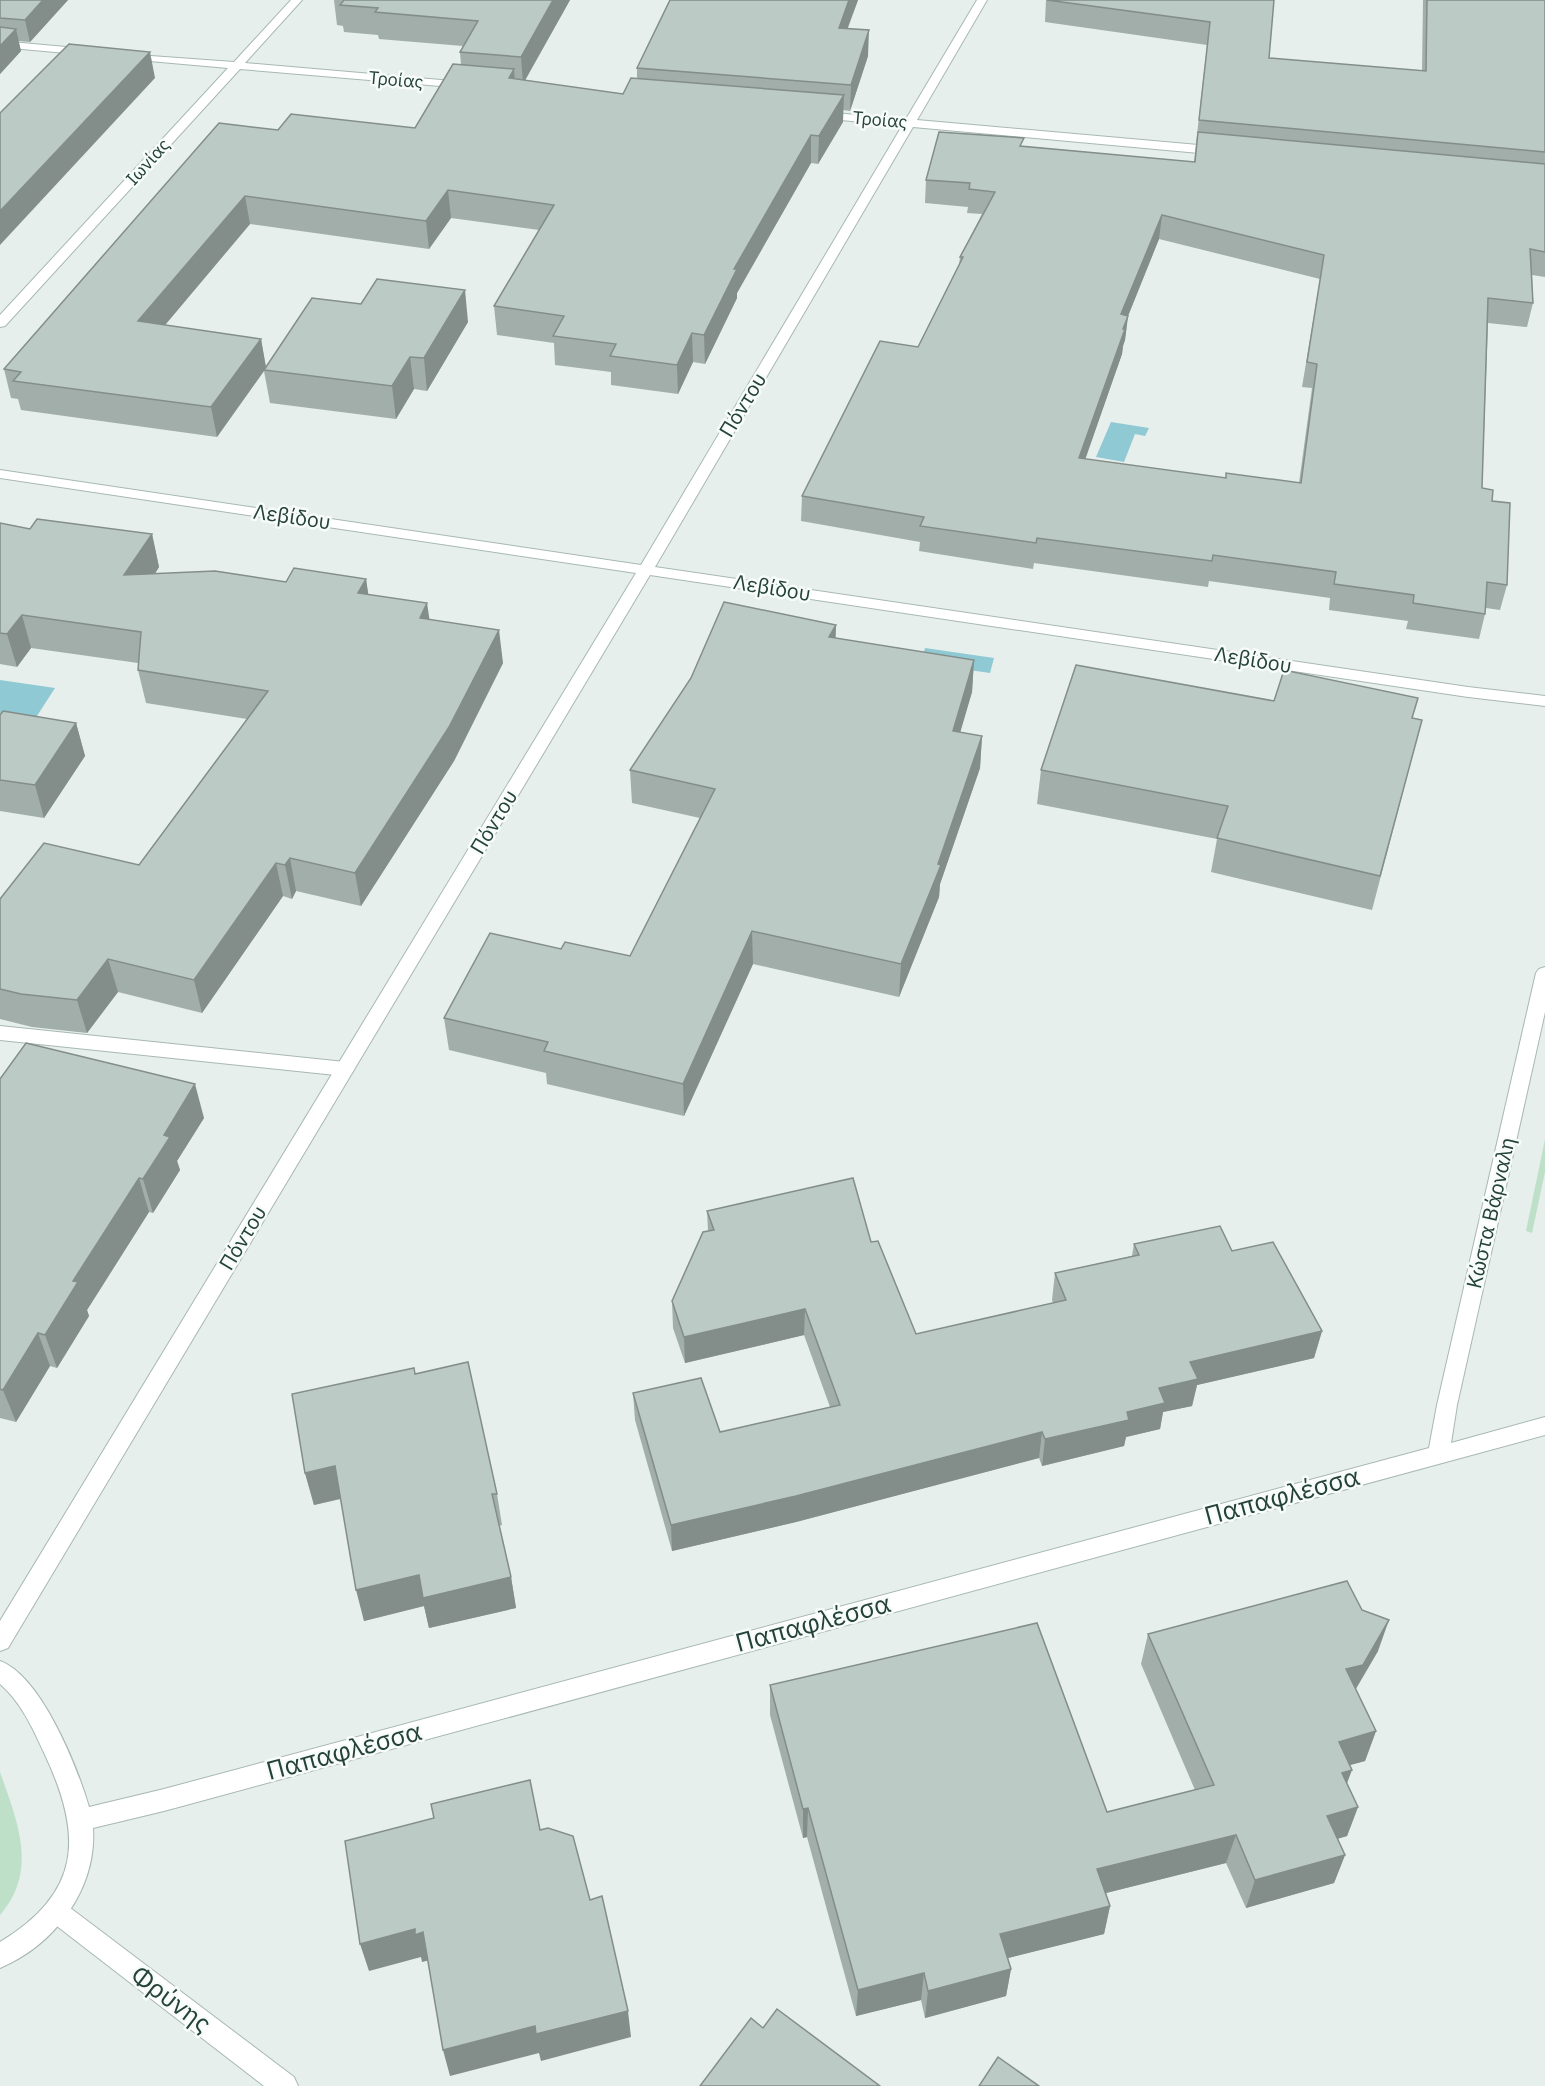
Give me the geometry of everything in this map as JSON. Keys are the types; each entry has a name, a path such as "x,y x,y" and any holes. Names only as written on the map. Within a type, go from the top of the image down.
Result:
{"street":[{"name":"Ιωνίας","path":"0,323 297,0"},
{"name":"Πόντου","path":"0,1641 646,569 982,0"},
{"name":"Τροίας","path":"0,44 235,67 472,86"},
{"name":"Τροίας","path":"803,113 1230,152"},
{"name":"Λεβίδου","path":"0,474 1456,691 1545,701"},
{"name":"Κώστα Βάρναλη","path":"1439,1453 1447,1405 1545,973"},
{"path":"0,1032 345,1069"},
{"name":"Παπαφλέσσα","path":"81,1820 175,1797 1545,1426"},
{"path":"0,1671 10,1676 25,1695 45,1728 63,1768 81,1820 81,1859 72,1887 57,1912 32,1934 0,1956"},
{"name":"Φρύνης","path":"57,1912 285,2086"}],"green space":[{"path":"1545,1139 1545,1172 1532,1233 1526,1231"},
{"path":"0,1772 18,1827 22,1863 19,1881 12,1898 0,1915"}],"water":[{"path":"1111,422 1149,428 1145,436 1135,434 1124,462 1096,457"},
{"path":"925,648 994,658 990,673 921,663"},
{"path":"0,680 55,688 35,719 0,713"}],"building":[{"path":"0,0 43,0 25,20 0,18"},
{"path":"344,0 553,0 521,57 460,52 478,21 375,12 378,8 340,5"},
{"path":"670,0 849,0 839,28 869,30 851,85 637,68"},
{"path":"1047,0 1274,0 1269,58 1426,71 1427,0 1545,0 1545,152 1199,120 1210,22"},
{"path":"0,27 16,29 0,46"},
{"path":"69,44 150,52 0,211 0,113"},
{"path":"453,64 514,69 509,78 623,94 631,78 844,95 819,136 811,135 734,269 737,269 704,335 692,333 677,365 610,356 616,344 553,336 564,316 494,306 554,205 448,190 426,221 245,196 138,321 261,339 211,407 13,381 21,372 4,369 219,123 278,130 291,114 415,128"},
{"path":"939,132 1024,138 1020,146 1195,162 1198,132 1545,164 1545,252 1530,249 1533,303 1488,298 1482,488 1493,490 1492,501 1510,503 1507,585 1487,582 1485,614 1413,603 1414,595 1334,584 1336,572 1213,555 1212,561 1037,538 1036,543 920,526 924,517 802,496 880,341 918,347 963,257 960,257 995,192 969,189 970,183 926,180","holes":["1162,215 1324,255 1307,362 1317,364 1301,483 1226,473 1226,478 1079,458 1125,329 1123,329 1128,316 1121,314"]},
{"path":"377,279 465,290 424,358 410,357 392,386 264,370 312,298 361,304"},
{"path":"37,519 152,534 124,575 215,571 286,582 294,568 366,579 358,593 427,603 420,618 499,630 449,727 355,873 290,858 285,865 276,863 194,980 108,959 77,1000 21,994 0,989 0,899 44,843 139,865 268,691 138,670 141,632 22,615 7,634 0,633 0,523 30,529"},
{"path":"724,602 836,625 829,637 974,660 953,731 982,736 938,864 941,865 901,964 752,931 683,1084 544,1051 548,1042 444,1018 490,933 561,949 565,942 630,956 715,789 630,770 691,678"},
{"path":"1076,665 1274,701 1284,670 1418,698 1412,718 1422,720 1380,876 1217,838 1228,806 1041,770"},
{"path":"3,711 76,723 35,785 0,780 0,715"},
{"path":"26,1043 195,1084 164,1135 170,1137 143,1179 139,1178 73,1281 78,1282 45,1335 38,1333 3,1390 0,1389 0,1079"},
{"path":"853,1178 871,1242 878,1241 916,1334 1066,1300 1055,1273 1139,1255 1134,1244 1220,1226 1232,1251 1273,1242 1322,1331 1190,1362 1198,1379 1159,1388 1165,1403 1127,1412 1129,1420 1045,1439 1042,1432 796,1496 671,1525 633,1393 701,1378 720,1432 840,1405 805,1309 684,1337 672,1301 703,1232 714,1230 707,1211"},
{"path":"468,1362 497,1494 492,1494 511,1577 423,1598 419,1575 356,1590 335,1466 305,1473 292,1394 414,1368 415,1374"},
{"path":"1347,1581 1362,1610 1389,1620 1363,1665 1346,1669 1376,1731 1339,1742 1352,1770 1342,1773 1358,1807 1327,1816 1345,1855 1255,1880 1236,1835 1097,1869 1110,1906 1000,1934 1011,1969 928,1991 924,1973 858,1990 808,1808 803,1809 770,1685 1037,1623 1107,1812 1214,1785 1148,1634"},
{"path":"530,1780 540,1830 548,1828 573,1836 590,1900 602,1896 628,2011 536,2034 535,2026 443,2050 423,1932 415,1935 415,1929 360,1944 345,1841 434,1818 431,1804"},
{"path":"777,2009 880,2086 700,2086 751,2018 763,2028"},
{"path":"998,2057 1039,2086 979,2086"}]}
